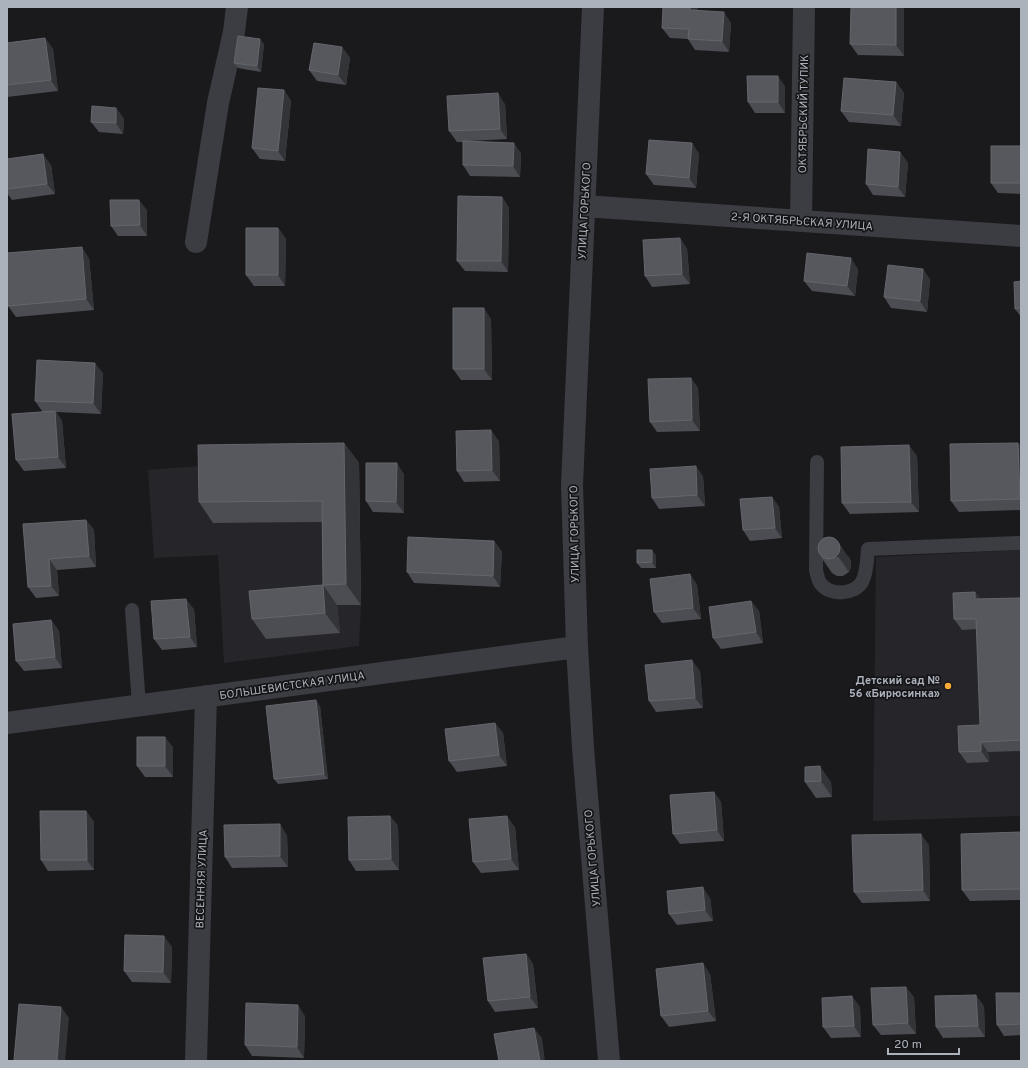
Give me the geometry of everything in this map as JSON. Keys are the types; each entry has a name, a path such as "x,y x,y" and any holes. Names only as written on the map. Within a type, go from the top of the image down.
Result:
{"street":[{"path":"196,242 218,103 234,32 237,7"},
{"name":"УЛИЦА ГОРЬКОГО","path":"593,7 572,486 577,647 587,801 609,1061"},
{"name":"ОКТЯБРЬСКИЙ ТУПИК","path":"801,221 804,7"},
{"name":"2-Я ОКТЯБРЬСКАЯ УЛИЦА","path":"584,206 1021,236"},
{"name":"БОЛЬШЕВИСТСКАЯ УЛИЦА","path":"7,723 577,647"},
{"name":"ВЕСЕННЯЯ УЛИЦА","path":"196,1061 206,696"}],"lane":[{"path":"817,462 816,570 821,584 830,592 839,593 852,589 861,583 865,572 868,549 1021,543"},
{"path":"132,610 139,705"}],"shaded area":[{"path":"359,463 361,605 359,646 224,663 218,555 154,558 148,470 212,465"},
{"name":"Детский сад № 56 «Бирюсинка»","path":"1021,550 1021,816 873,821 876,557"}],"building":[{"path":"663,7 690,7 690,10 724,12 722,41 688,39 689,29 662,28"},
{"path":"851,7 896,7 896,45 850,44"},
{"path":"238,36 260,39 257,66 234,63"},
{"path":"45,38 51,80 7,85 7,43"},
{"path":"314,43 342,47 338,75 309,70"},
{"path":"747,76 778,76 778,102 748,102"},
{"path":"844,78 896,82 893,115 841,111"},
{"path":"258,88 284,90 278,151 252,148"},
{"path":"498,93 500,129 449,131 447,96"},
{"path":"92,106 116,108 116,123 91,122"},
{"path":"649,140 692,143 689,178 646,174"},
{"path":"463,141 514,143 513,166 463,165"},
{"path":"991,146 1021,146 1021,183 991,183"},
{"path":"868,149 900,152 898,187 866,184"},
{"path":"43,154 47,184 7,189 7,159"},
{"path":"458,196 502,197 501,261 457,261"},
{"path":"110,200 139,200 140,225 111,226"},
{"path":"246,228 278,228 278,275 246,275"},
{"path":"680,238 682,274 645,276 643,240"},
{"path":"82,247 86,299 8,306 7,253"},
{"path":"807,253 851,258 847,286 804,281"},
{"path":"888,265 923,269 920,301 884,297"},
{"path":"1021,281 1021,308 1015,309 1014,282"},
{"path":"453,308 484,308 484,369 453,369"},
{"path":"37,360 95,363 93,403 35,401"},
{"path":"691,378 692,420 650,422 648,379"},
{"path":"55,411 58,457 16,460 12,414"},
{"path":"491,430 492,470 457,471 456,431"},
{"path":"344,443 346,584 323,585 322,501 199,502 198,445"},
{"path":"1018,443 1020,499 951,501 950,444"},
{"path":"909,445 911,502 842,503 841,447"},
{"path":"366,463 397,463 396,502 366,501"},
{"path":"696,466 697,495 652,498 650,469"},
{"path":"772,497 775,528 743,530 740,499"},
{"path":"86,520 89,556 49,559 51,586 28,587 23,524"},
{"path":"408,537 494,541 493,576 407,572"},
{"path":"825,537 833,537 840,544 840,552 833,559 825,559 818,552 818,544"},
{"path":"637,550 652,550 652,562 637,563"},
{"path":"690,574 693,608 654,612 650,579"},
{"path":"323,585 325,613 252,619 249,591"},
{"path":"975,592 975,599 1021,598 1021,740 981,742 981,751 959,752 958,726 980,725 976,619 954,619 953,593"},
{"path":"186,599 190,637 154,639 151,601"},
{"path":"751,601 756,632 713,638 709,607"},
{"path":"51,620 55,657 16,661 13,624"},
{"path":"692,660 695,698 649,701 645,665"},
{"path":"316,700 324,774 274,779 266,706"},
{"path":"495,723 499,755 449,761 445,729"},
{"path":"137,737 165,737 165,766 137,766"},
{"path":"820,766 821,781 805,782 805,767"},
{"path":"714,792 717,830 673,834 670,795"},
{"path":"40,811 86,811 87,860 41,860"},
{"path":"390,816 391,859 349,860 348,817"},
{"path":"507,816 511,859 473,862 469,819"},
{"path":"280,824 280,856 225,857 224,825"},
{"path":"1021,832 1021,889 962,890 961,834"},
{"path":"921,834 923,890 854,892 852,835"},
{"path":"703,887 705,910 669,914 667,891"},
{"path":"125,935 164,936 163,972 124,971"},
{"path":"526,954 530,997 488,1001 483,958"},
{"path":"703,963 708,1011 661,1016 656,969"},
{"path":"906,987 908,1023 873,1025 871,988"},
{"path":"996,993 1021,993 1021,1024 997,1025"},
{"path":"976,995 978,1026 936,1027 935,996"},
{"path":"852,996 854,1026 823,1027 822,998"},
{"path":"246,1003 298,1005 297,1047 245,1045"},
{"path":"19,1004 61,1007 57,1061 14,1060"},
{"path":"534,1028 540,1061 499,1061 494,1034"}],"place":[{"name":"Детский сад № 56 «Бирюсинка»","path":"948,686"}]}
